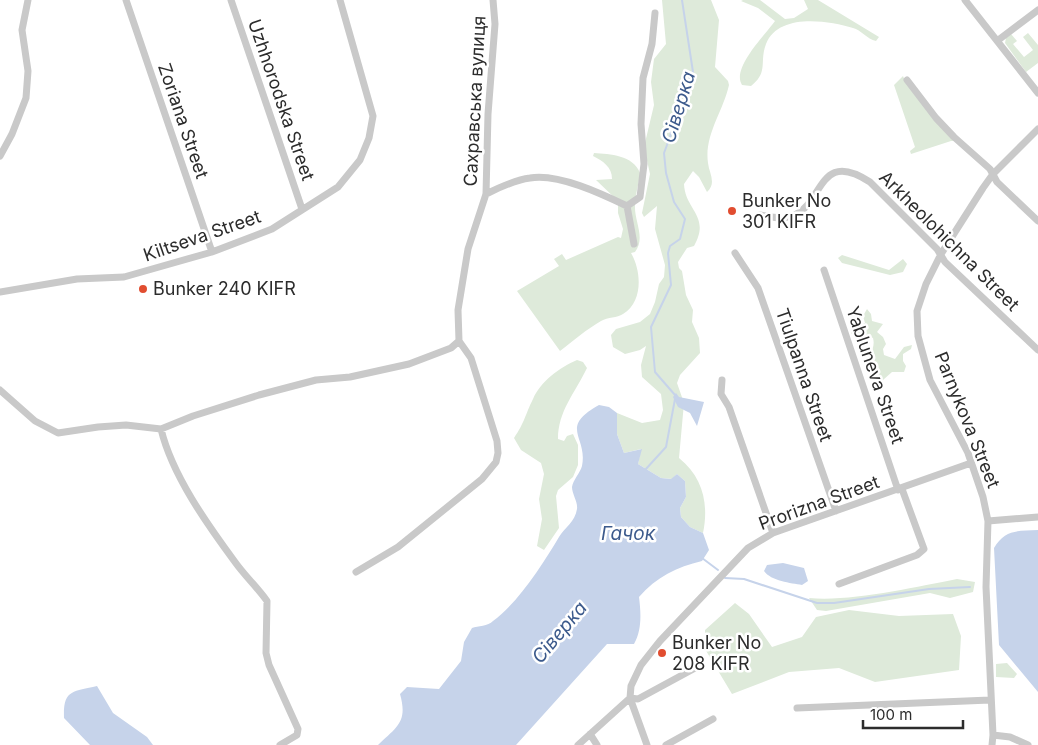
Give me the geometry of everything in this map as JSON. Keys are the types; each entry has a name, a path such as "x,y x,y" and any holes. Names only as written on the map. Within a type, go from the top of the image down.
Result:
{"street":[{"path":"0,156 12,134 26,98 28,71 22,30 28,0"},
{"name":"Zoriana Street","path":"126,0 212,252"},
{"name":"Uzhhorodska Street","path":"231,0 302,209"},
{"name":"Kiltseva Street","path":"0,292 77,279 124,278 212,252 272,229 338,187 354,170 365,151 372,125 372,108 340,0"},
{"name":"Сахравська вулиця","path":"459,342 458,310 462,278 468,249 486,194 488,114 495,24 493,0"},
{"path":"965,0 1038,94"},
{"path":"998,41 1038,10"},
{"path":"626,206 640,197 644,164 640,124 644,78 652,44 655,13"},
{"path":"907,80 936,118 993,174 997,182 1038,221"},
{"name":"Parnykova Street","path":"992,745 991,656 986,587 988,521 983,497 971,463 930,380 916,322 921,297 941,254 993,174 1038,129"},
{"name":"Arkheolohichna Street","path":"760,215 779,218 794,216 806,208 821,182 832,174 847,172 859,175 870,182 941,254 945,262 1038,350"},
{"path":"486,194 506,184 530,178 544,177 567,182 626,206"},
{"path":"626,206 634,244"},
{"name":"Tiulpanna Street","path":"735,253 758,288 836,512"},
{"name":"Yabluneva Street","path":"824,270 900,489 924,549 917,555 839,584"},
{"path":"0,390 36,421 58,433 126,425 161,429 193,416 259,395 316,380 350,377 409,364 442,352 459,342 471,358 497,442 498,453 496,462 482,479 398,547 356,572"},
{"path":"722,380 721,394 729,407 774,533"},
{"path":"161,429 170,456 198,508 236,564 267,601 266,653 269,665 298,729 297,735 280,745"},
{"name":"Prorizna Street","path":"630,698 631,686 641,665 660,641 748,548 774,533 971,463"},
{"path":"988,521 1038,517"},
{"path":"578,745 630,698 638,699 697,667"},
{"path":"630,698 647,745"},
{"path":"797,708 990,700"},
{"path":"666,745 713,719"},
{"path":"590,734 597,745"},
{"path":"993,735 1010,737 1028,745"}],"green space":[{"path":"662,0 711,0 719,20 715,67 728,81 729,85 709,143 708,163 712,185 707,192 699,177 693,171 684,184 685,193 699,220 700,227 694,246 687,248 678,262 679,268 682,271 686,295 693,310 692,322 699,338 700,353 680,375 677,383 684,403 679,458 687,465 699,482 705,512 703,533 690,527 681,517 680,508 686,497 685,481 677,474 672,479 661,478 638,464 641,449 624,453 617,434 617,413 642,423 660,420 663,410 661,394 642,377 641,365 646,346 640,350 625,354 613,347 611,335 616,329 640,322 650,314 659,284 664,277 665,265 655,229 657,206 644,217 642,213 650,174 644,147 654,105 651,82 654,59 666,44"},
{"path":"760,0 785,19 794,18 808,9 804,0 818,0 879,37 876,41 856,29 830,23 804,21 792,23 781,27 772,34 764,50 762,71 757,81 751,86 742,85 740,78 741,70 745,61 775,21 758,8 741,1"},
{"path":"1028,33 1038,45 1038,63 1026,72 1005,43 1006,38 1011,34 1017,41 1013,44 1024,57 1033,50 1023,37"},
{"path":"903,76 905,81 956,141 911,154 910,151 915,147 894,85"},
{"path":"594,153 614,155 627,159 637,167 640,173 635,211 640,241 635,252 631,253 637,268 639,285 635,301 623,314 601,321 560,351 517,291 559,266 554,259 562,254 566,260 618,237 621,238 623,229 618,213 618,201 596,180 612,179 612,175 609,168 603,162 593,156"},
{"path":"842,255 889,270 903,259 907,264 903,272 890,275 842,263 838,258"},
{"path":"867,309 871,314 872,321 883,324 877,332 883,337 886,344 883,349 884,355 895,359 904,347 912,345 911,349 903,354 903,361 906,366 904,372 892,372 883,380 878,377 875,368 864,365 873,349 873,338 865,335 856,342 855,336 851,333 854,328 865,323 863,316"},
{"path":"577,360 583,362 587,368 564,411 558,439 564,441 567,436 573,434 578,445 578,465 573,477 558,490 556,496 559,528 544,550 537,546 542,519 539,499 544,474 541,463 521,450 514,438 540,387 557,371"},
{"path":"957,579 975,582 973,592 950,598 930,593 826,611 817,610 809,598 826,599 863,596"},
{"path":"735,603 749,614 772,647 802,637 816,617 849,610 899,616 953,614 961,636 959,670 875,682 839,668 789,672 732,694 705,649 705,630"},
{"path":"1007,663 1017,674 1014,678 996,677 996,664"}],"water":[{"path":"676,393 679,397 704,402 697,426 690,413 678,407 673,397"},
{"name":"Гачок","path":"599,405 609,407 617,413 617,434 624,453 642,449 638,464 661,478 671,479 677,474 685,481 686,497 680,508 681,517 690,527 703,533 709,550 702,561 684,566 652,584 639,597 640,627 634,644 607,644 516,745 378,745 402,718 403,711 400,694 407,687 439,689 461,661 464,642 472,628 491,623 512,604 521,594 561,533 572,521 576,514 577,506 572,487 582,466 583,456 577,426 587,413"},
{"path":"1038,530 1038,692 999,645 994,548 1007,534 1018,531"},
{"path":"783,563 804,568 808,581 802,585 787,582 771,577 764,571 767,565"},
{"path":"97,686 113,713 147,737 153,745 90,745 64,718 65,702 71,693"}],"waterway":[{"name":"Сіверка","path":"675,395 655,372 651,327 671,285 668,253 670,246 680,239 685,219 674,202 666,173 664,153 670,137 680,92 693,72 682,0"},
{"name":"Сіверка","path":"645,470 666,447 675,399"},
{"path":"702,558 718,570"},
{"path":"725,578 744,579 817,603 834,603 929,589 970,587"}],"place":[{"name":"Bunker No 301 KIFR","path":"732,211"},
{"name":"Bunker 240 KIFR","path":"143,289"},
{"name":"Bunker No 208 KIFR","path":"662,653"}]}
